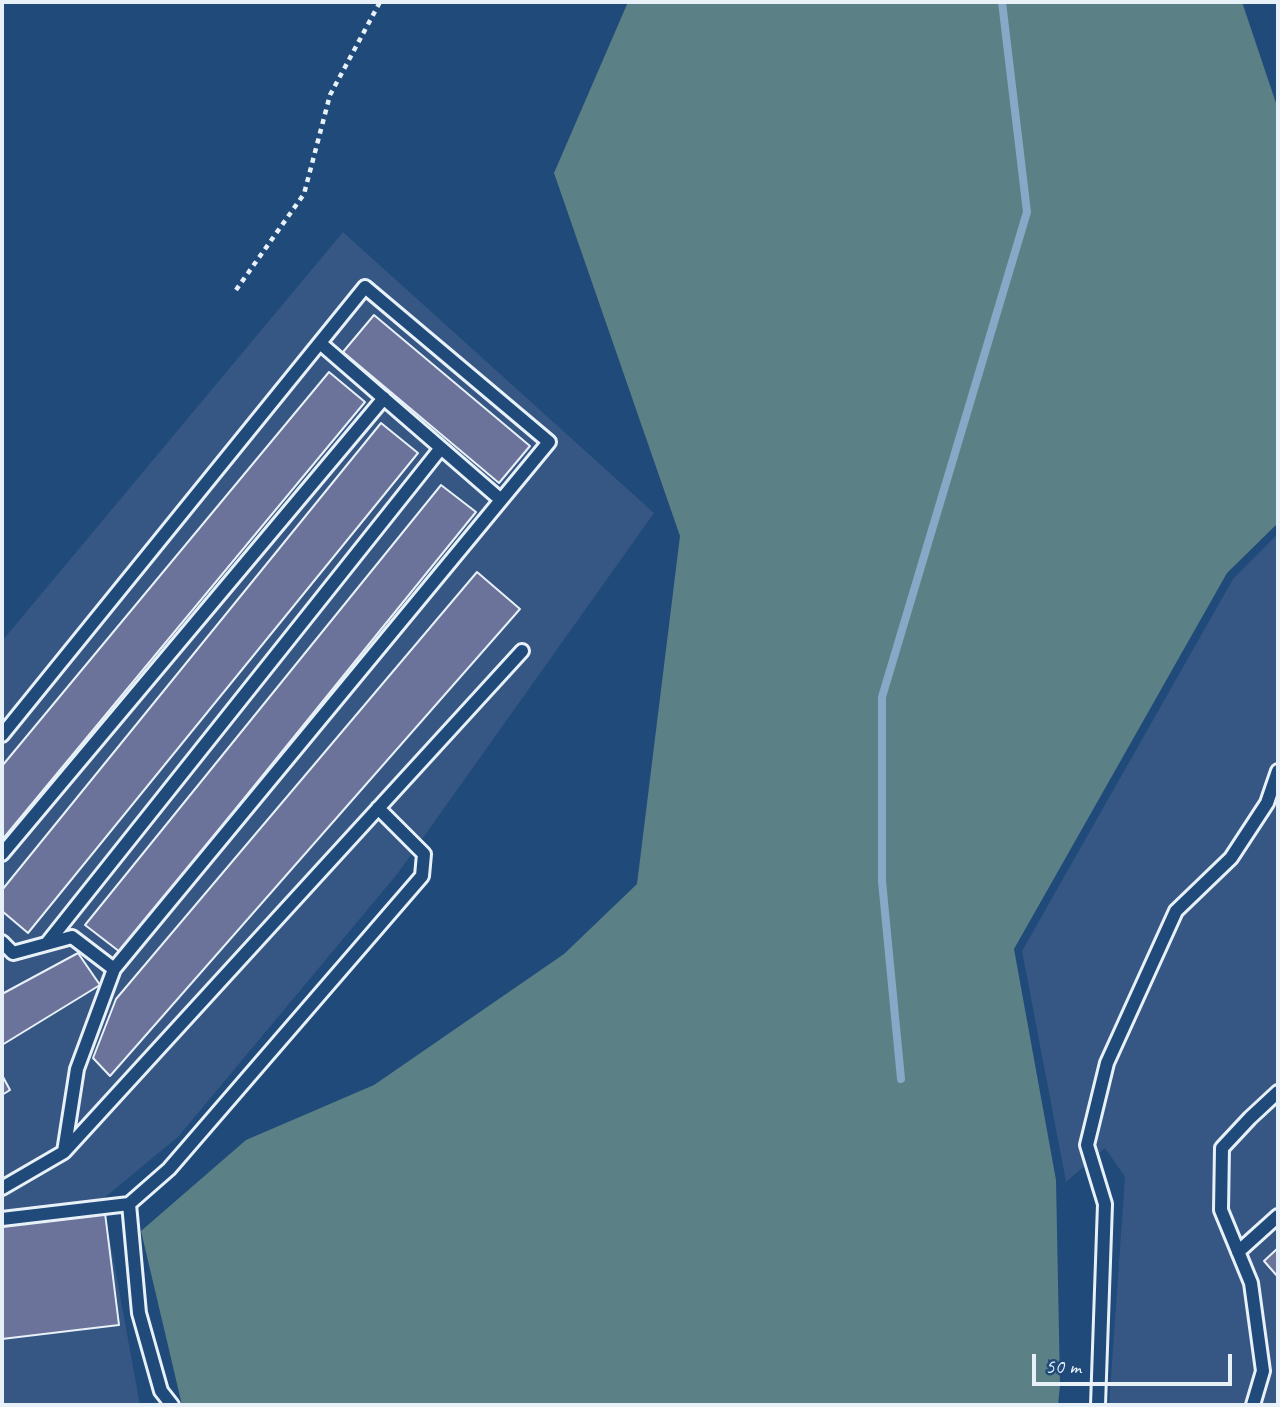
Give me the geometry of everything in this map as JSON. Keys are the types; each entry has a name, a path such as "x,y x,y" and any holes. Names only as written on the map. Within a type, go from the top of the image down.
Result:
{"lane":[{"path":"2,735 365,287 549,442 114,969 77,1069 64,1152"},
{"path":"320,343 501,500"},
{"path":"2,854 384,398"},
{"path":"48,942 441,448"},
{"path":"2,1188 64,1152 522,651"},
{"path":"1098,1405 1105,1204 1087,1145 1107,1063 1176,911 1231,858 1267,803 1278,771"},
{"path":"2,1219 129,1203 169,1169 422,876 424,854 378,808"},
{"path":"2,942 13,953 72,937 114,969"},
{"path":"1253,1405 1263,1371 1251,1283 1221,1210 1222,1148 1278,1093"},
{"path":"129,1203 139,1313 161,1391 172,1405"},
{"path":"1238,1252 1278,1216"}],"path":[{"path":"236,290 304,194 330,95 380,2"}],"shaded area":[{"path":"343,232 654,513 398,873 178,1137 92,1208 2,1218 2,641"},
{"path":"1278,534 1278,1405 1109,1405 1125,1177 1105,1148 1066,1182 1022,951 1233,579"},
{"path":"105,1213 140,1405 2,1405 2,1226"}],"green space":[{"path":"628,2 1242,2 1278,109 1278,523 1227,573 1014,949 1056,1180 1060,1385 1058,1405 182,1405 141,1231 246,1140 374,1085 564,954 637,884 680,536 554,173"}],"building":[{"path":"374,315 530,446 499,483 343,352"},
{"path":"329,372 365,402 2,840 2,766"},
{"path":"381,423 418,453 28,933 2,911 2,890"},
{"path":"441,485 476,512 120,952 85,925"},
{"path":"477,572 520,609 110,1076 93,1058 116,999"},
{"path":"78,953 100,985 2,1045 2,994"},
{"path":"2,1075 10,1090 2,1095"},
{"path":"105,1213 119,1325 2,1339 2,1226"},
{"path":"1278,1248 1278,1277 1264,1261"}],"waterway":[{"path":"901,1079 882,881 882,697 1027,212 1002,2"}]}
